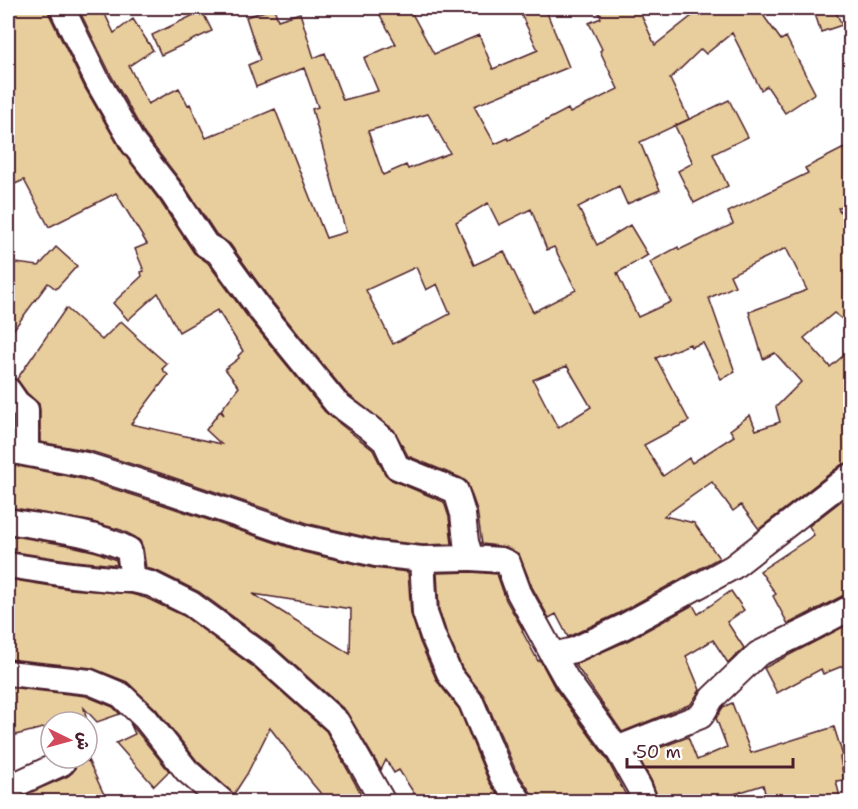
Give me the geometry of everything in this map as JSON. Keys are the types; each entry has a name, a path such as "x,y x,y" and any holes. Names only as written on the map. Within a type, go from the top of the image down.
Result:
{"street":[{"path":"62,8 98,82 133,143 172,194 206,245 218,252 258,307 336,403 385,441 397,467 456,491 463,514 466,542 471,558"},
{"path":"8,390 16,403 26,410 26,444 15,451"},
{"path":"15,451 86,465 306,538 376,554 422,559 501,560 508,563 519,593 567,680 618,750 645,801"},
{"path":"553,655 574,650 623,627 733,567 850,476"},
{"path":"8,521 115,543 129,550 133,580"},
{"path":"422,559 425,613 433,636 450,675 471,702 502,776 520,801"},
{"path":"8,565 72,575 133,580 151,584 191,604 264,657 337,722 383,801"},
{"path":"618,750 701,716 712,698 758,654 850,608"},
{"path":"8,673 90,682 121,695 145,718 187,771 223,801"},
{"path":"8,788 47,770"}],"building":[{"path":"12,8 48,8 85,88 121,150 160,201 194,253 208,263 247,316 325,412 373,450 385,474 392,480 444,502 449,517 452,544 423,545 378,540 310,524 90,451 40,442 39,404 17,379 66,308 102,340 121,321 167,364 162,369 168,375 131,424 221,444 206,430 220,411 224,415 221,410 239,387 225,369 239,358 238,356 243,351 217,310 179,332 158,293 128,320 113,303 142,276 141,272 144,271 135,249 147,244 116,193 49,227 24,180 8,187 8,27 11,27"},
{"path":"78,8 102,8 114,33 133,19 153,50 129,66 148,104 179,88 188,105 190,104 206,138 275,109 326,238 346,232 312,109 318,107 304,68 256,87 248,65 260,60 246,17 274,8 278,20 300,13 314,58 325,53 343,100 378,91 364,58 396,44 376,8 409,8 434,54 479,35 493,69 538,50 518,8 545,8 569,67 474,106 495,144 508,138 509,140 568,109 570,113 618,89 589,23 601,18 597,8 638,8 655,45 702,8 758,8 781,40 786,37 815,93 785,113 767,86 761,90 732,33 706,54 701,49 670,79 689,119 640,142 660,190 627,204 619,186 578,207 597,245 630,225 648,255 617,273 638,317 671,302 650,262 678,247 679,250 733,224 728,212 808,173 805,168 844,148 850,160 850,202 838,208 850,227 850,325 834,313 804,338 830,367 850,350 850,462 841,465 759,529 741,505 733,511 712,482 664,516 694,523 719,558 617,614 568,637 556,614 549,618 532,587 519,554 506,547 482,544 477,510 467,482 408,456 394,430 346,393 269,298 230,244 216,234 183,184 145,135 111,75","holes":["428,114 450,153 408,169 406,165 383,175 368,131","488,203 499,225 531,209 547,250 554,247 576,290 533,312 504,251 474,265 456,222","786,248 807,290 749,312 763,359 775,353 801,382 776,407 780,422 756,430 750,415 730,430 734,436 692,463 689,458 663,476 644,445 689,421 656,358 690,344 691,347 703,343 721,379 735,372 709,298 735,286 730,275","416,267 426,290 437,284 450,314 393,344 366,290","567,366 591,407 558,428 533,380"]},
{"path":"813,8 834,8 842,25 821,32"},
{"path":"202,11 212,31 161,55 152,35"},
{"path":"729,100 748,137 713,154 728,186 694,203 678,171 693,163 675,126"},
{"path":"56,247 77,266 56,289 48,283 8,337 8,262 39,266"},
{"path":"9,415 12,417 12,436 8,436"},
{"path":"8,464 82,479 303,552 373,568 408,572 411,614 420,642 437,681 459,709 489,782 502,801 419,801 399,770 394,773 386,760 381,770 346,711 273,646 199,592 157,571 146,568 143,548 135,537 121,530 89,521 8,507","holes":["253,594 351,609 350,654"]},
{"path":"850,494 850,592 788,624 773,596 776,594 760,571 814,535 809,526"},
{"path":"8,535 97,552 116,560 117,565 8,551"},
{"path":"437,573 497,574 506,600 538,661 540,660 555,688 606,758 629,801 534,801 532,794 515,769 484,696 462,668 439,610"},
{"path":"8,579 70,589 131,594 146,598 184,616 255,668 326,731 365,801 327,801 270,728 247,774 234,794 197,761 156,709 127,682 92,668 8,659"},
{"path":"731,591 744,610 727,622 744,648 728,663 713,640 686,656 700,690 691,704 622,732 575,664 629,640 693,605 698,614"},
{"path":"845,626 850,640 850,663 823,674 821,669 777,693 764,668"},
{"path":"8,687 86,696 113,707 120,714 99,721 99,710 84,708 84,710 39,710 39,729 8,737 8,717 14,715"},
{"path":"732,703 751,753 834,727 843,756 840,757 844,780 836,781 841,801 767,801 763,785 712,801 659,801 638,756 688,737 697,760 727,747 716,718 723,707"},
{"path":"130,723 169,771 154,786 116,743 135,734"},
{"path":"74,770 93,770 107,801 11,801 68,776"}]}
